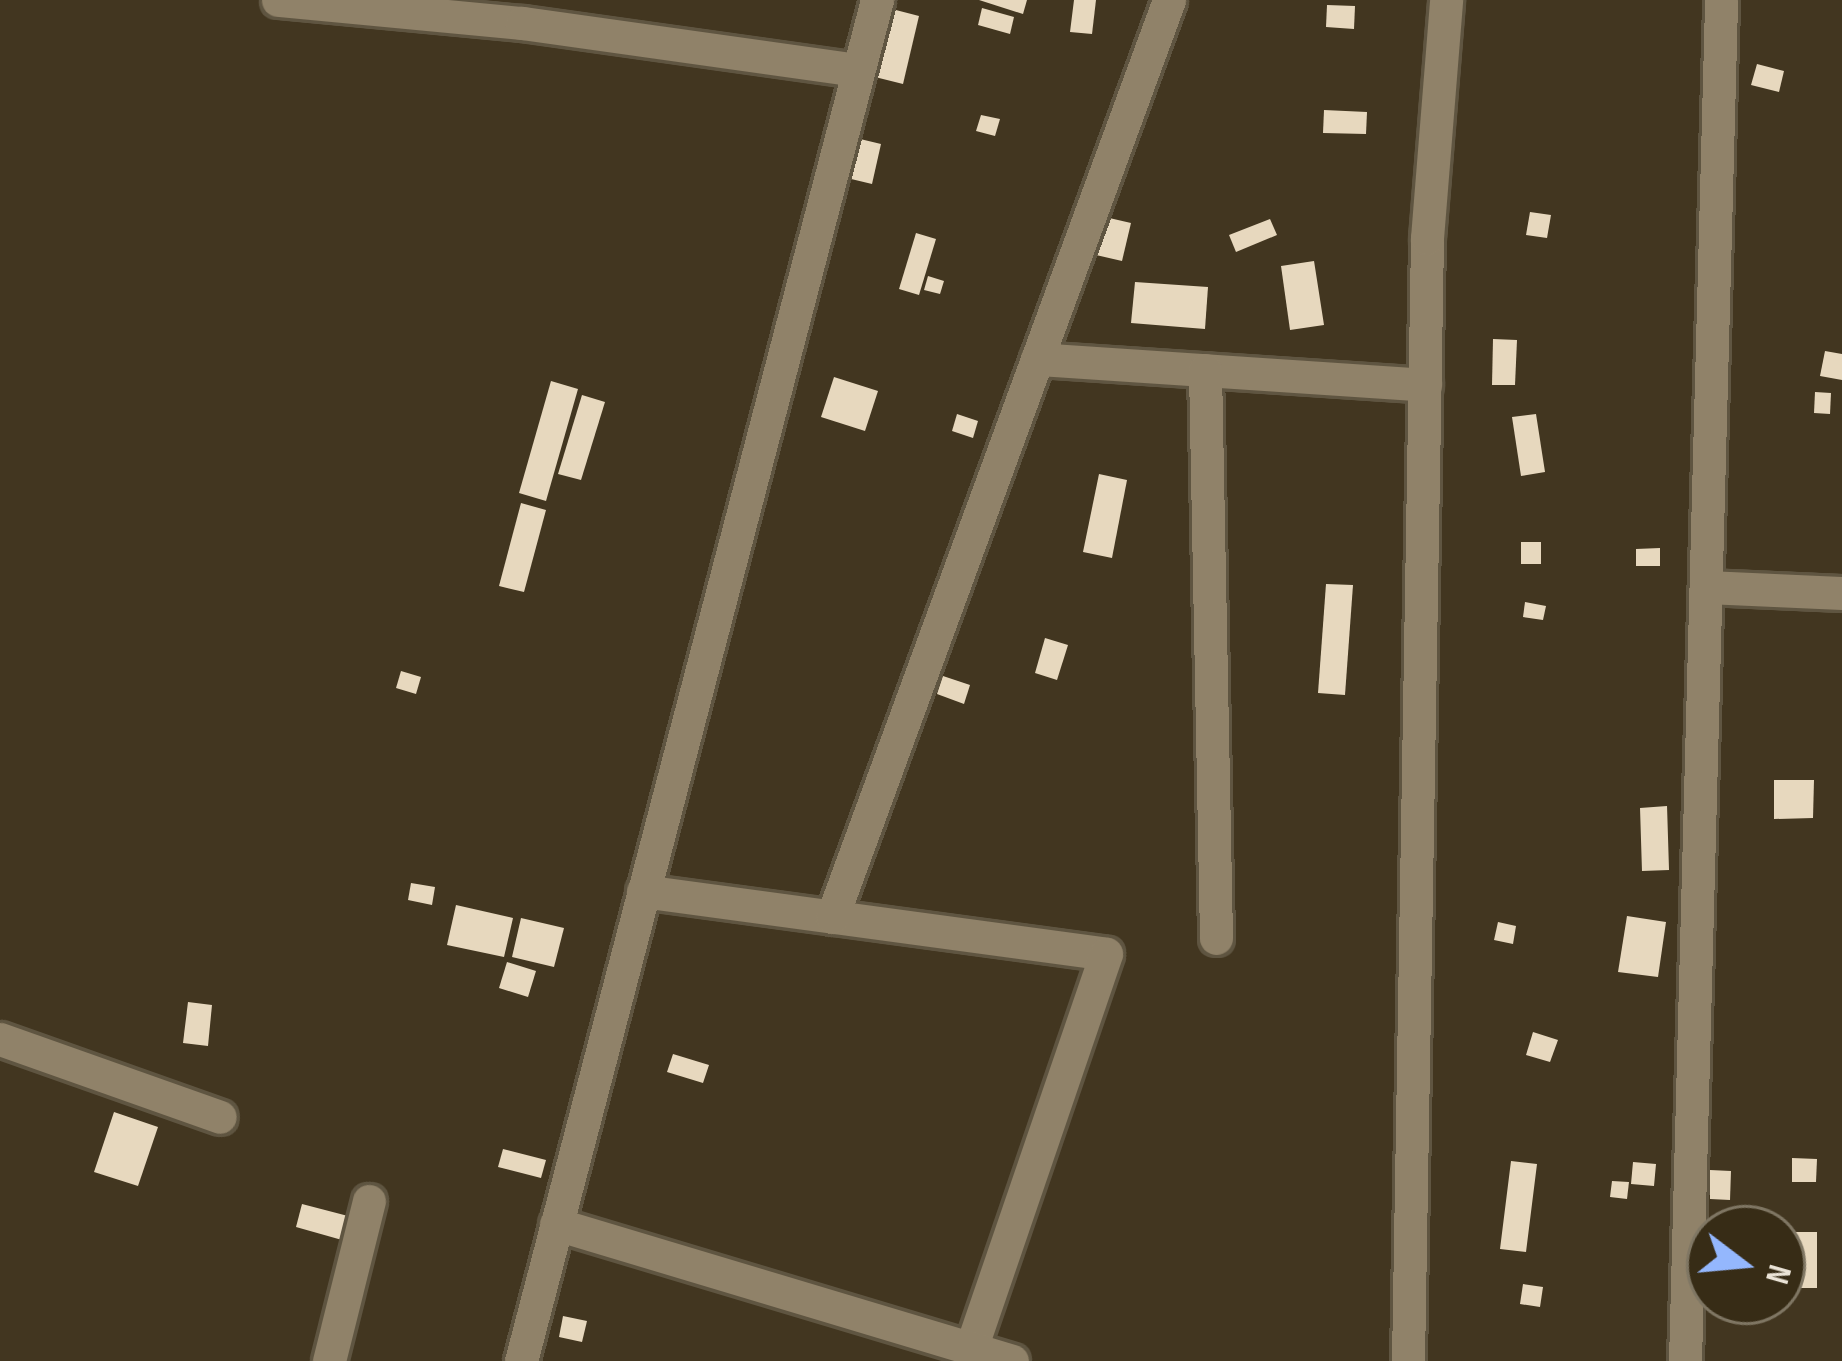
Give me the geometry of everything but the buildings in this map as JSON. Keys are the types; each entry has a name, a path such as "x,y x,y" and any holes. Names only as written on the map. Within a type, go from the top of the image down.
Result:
{"street":[{"path":"278,0 521,22 856,70"},
{"path":"521,1361 877,0"},
{"path":"832,917 1169,0"},
{"path":"1410,1361 1425,385 1446,0"},
{"path":"1685,1361 1721,0"},
{"path":"1037,359 1425,385"},
{"path":"1205,370 1216,938"},
{"path":"1706,587 1842,593 1842,612"},
{"path":"643,890 1106,954 948,1349"},
{"path":"0,1039 220,1117"},
{"path":"329,1361 369,1201"},
{"path":"556,1224 948,1349 1012,1361"}]}
